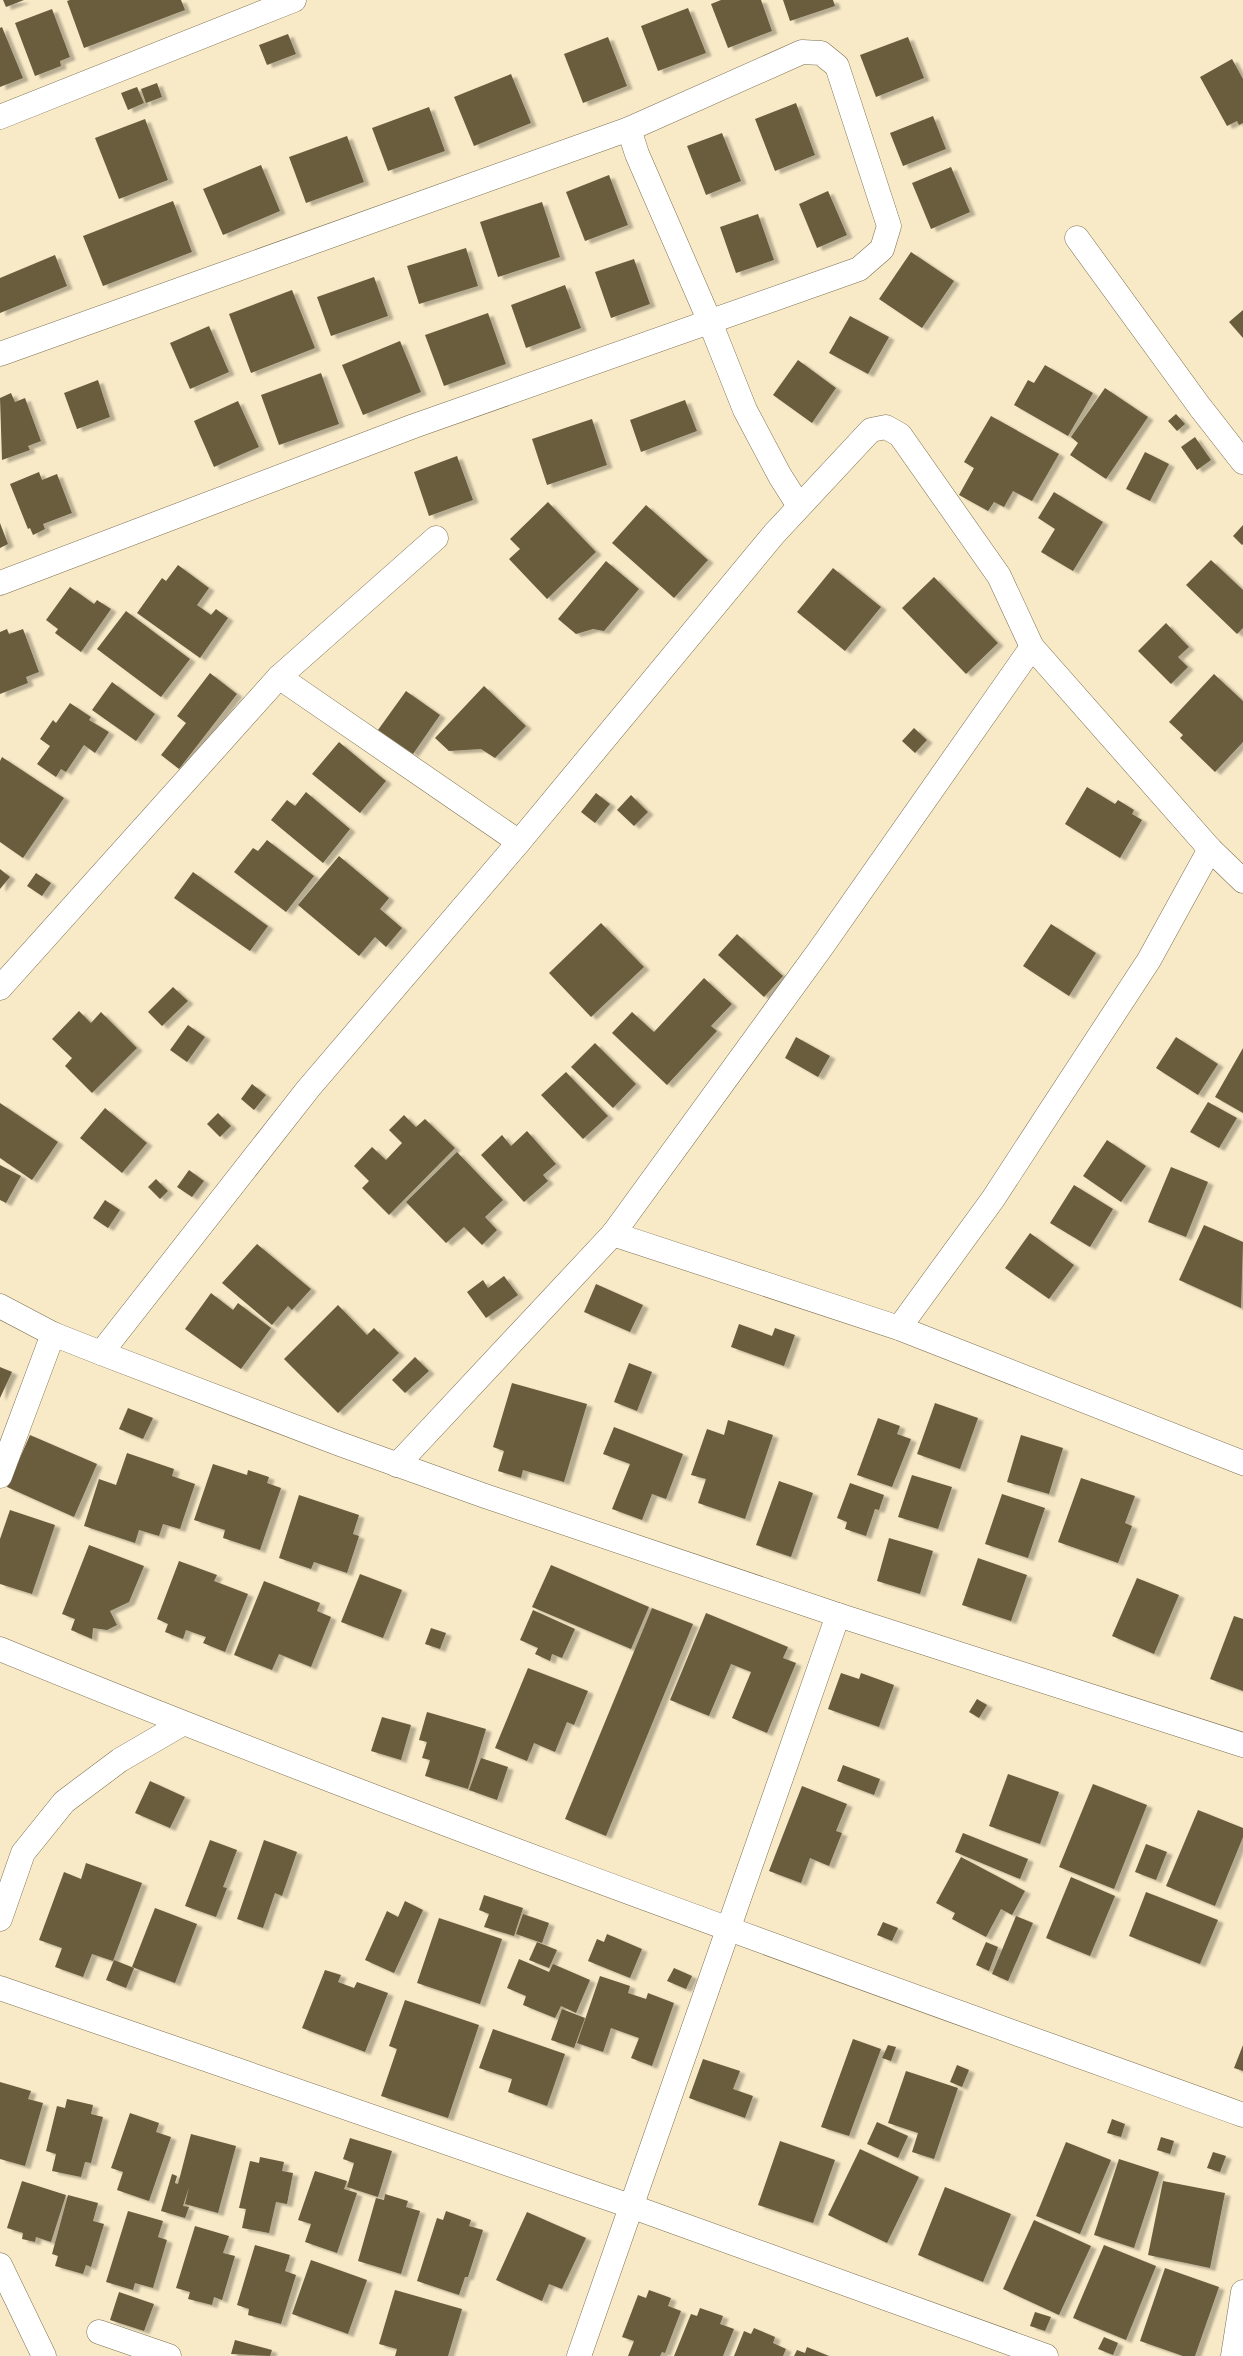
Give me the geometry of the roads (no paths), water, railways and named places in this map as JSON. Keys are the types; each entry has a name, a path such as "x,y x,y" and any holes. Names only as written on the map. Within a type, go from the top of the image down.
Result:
{"street":[{"path":"0,117 294,0"},
{"path":"0,354 629,129 802,52 821,53 836,66 889,226 882,249 859,269 414,426 0,583"},
{"path":"629,129 637,154 710,322 745,410 780,476 799,506"},
{"path":"1077,238 1200,407 1243,462"},
{"path":"101,1353 308,1089 519,842 774,534 871,430 886,427 900,435 999,576 1032,647 1210,849 1243,881"},
{"path":"0,988 279,677 436,538"},
{"path":"397,1465 613,1234 822,948 1032,647"},
{"path":"279,677 519,842"},
{"path":"899,1328 993,1199 1149,960 1210,849"},
{"path":"613,1234 899,1328 1243,1463"},
{"path":"0,1306 53,1334 397,1465 838,1615 1243,1745"},
{"path":"0,1476 53,1334"},
{"path":"579,2356 633,2207 727,1930 838,1615"},
{"path":"0,1649 182,1724 727,1930 1243,2116"},
{"path":"0,1919 23,1854 64,1802 120,1760 182,1724"},
{"path":"0,1988 633,2207 1046,2356"},
{"path":"0,2265 44,2356"},
{"path":"1233,2356 1243,2292"},
{"path":"99,2332 169,2356"}]}
